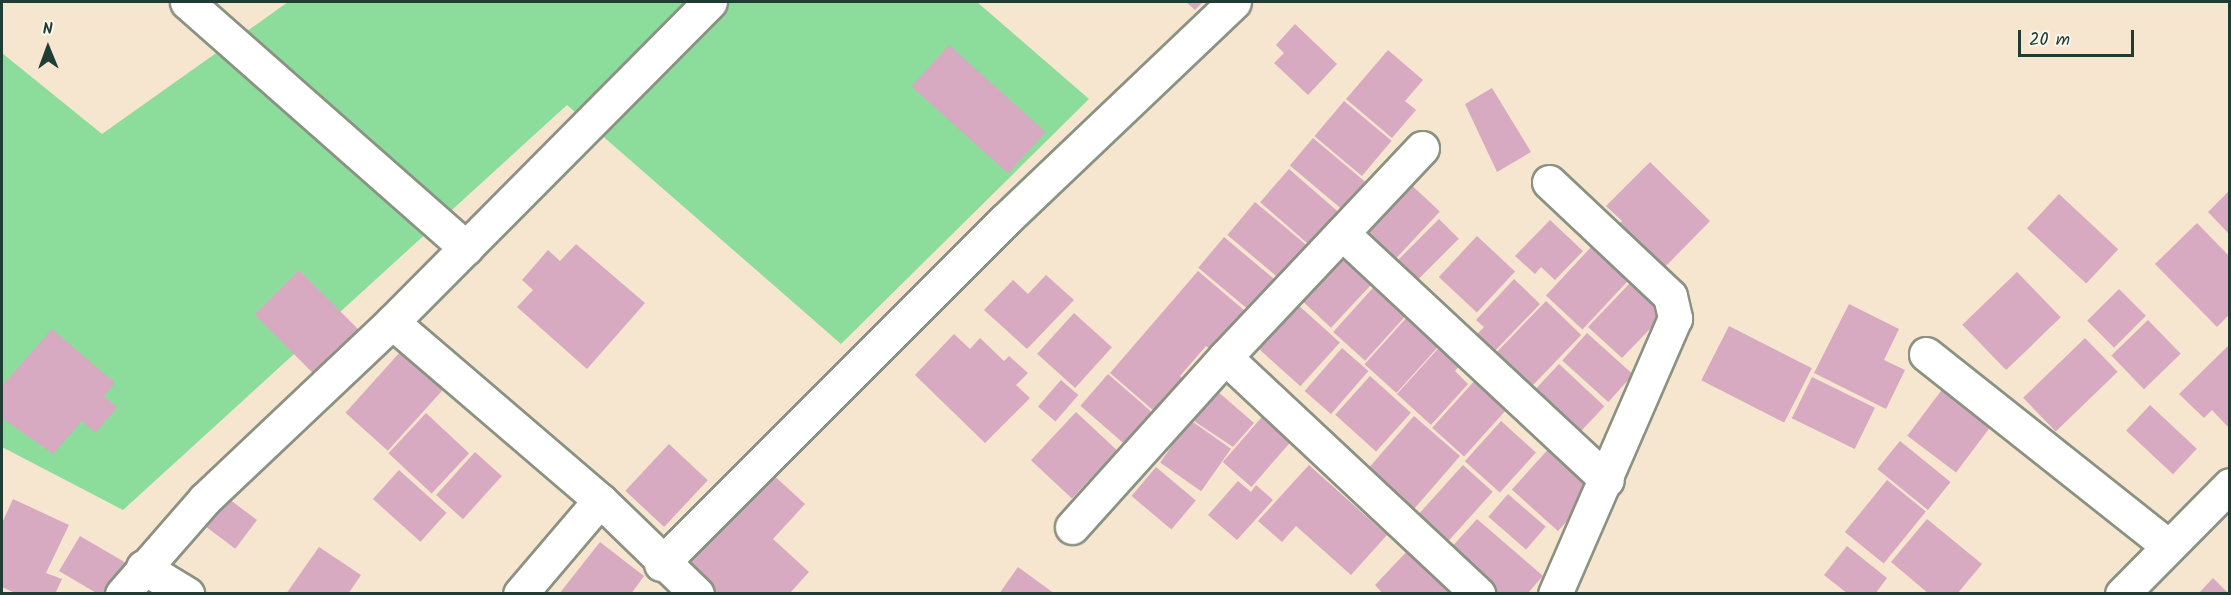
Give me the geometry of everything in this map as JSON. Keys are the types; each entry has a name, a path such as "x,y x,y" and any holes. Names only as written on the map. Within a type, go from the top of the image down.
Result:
{"street":[{"path":"187,2 466,248"},
{"path":"122,594 143,567 205,499 392,322 710,2"},
{"path":"661,564 1005,220 1234,2"},
{"path":"1072,526 1225,357 1422,148"},
{"path":"1549,182 1674,305 1673,331 1555,594"},
{"path":"1342,233 1606,480"},
{"path":"392,322 600,500 661,564 697,594"},
{"path":"1926,354 2167,545"},
{"path":"1225,357 1478,594"},
{"path":"2122,594 2167,545 2229,485"},
{"path":"520,594 600,500"},
{"path":"143,567 187,594"}],"green space":[{"path":"288,2 977,2 1089,99 841,344 567,105 123,510 2,447 2,53 102,134"}],"building":[{"path":"1186,2 1203,2 1195,10"},
{"path":"1295,24 1337,64 1308,95 1274,63 1284,53 1276,45"},
{"path":"949,45 1046,132 1008,174 912,87"},
{"path":"1388,50 1423,80 1405,101 1416,110 1392,138 1346,99"},
{"path":"1492,88 1531,152 1497,172 1465,104"},
{"path":"1344,101 1391,141 1362,176 1314,136"},
{"path":"1313,138 1370,186 1347,214 1290,166"},
{"path":"1650,162 1710,221 1661,271 1616,227 1622,221 1606,206"},
{"path":"1289,169 1343,216 1314,249 1260,202"},
{"path":"1404,178 1440,211 1394,260 1358,227"},
{"path":"2229,191 2229,234 2208,212"},
{"path":"2059,194 2118,249 2086,284 2027,228"},
{"path":"1255,202 1312,250 1284,283 1227,235"},
{"path":"1439,219 1459,239 1414,283 1394,264"},
{"path":"1550,220 1583,251 1555,280 1541,267 1535,274 1515,256"},
{"path":"2197,223 2229,256 2229,315 2217,327 2155,264"},
{"path":"1477,236 1515,271 1477,312 1439,277"},
{"path":"1224,237 1281,285 1256,316 1198,268"},
{"path":"576,244 645,303 587,369 517,307 533,290 522,280 548,250 560,261"},
{"path":"1338,244 1376,279 1331,328 1293,292"},
{"path":"1593,245 1630,279 1583,330 1546,295"},
{"path":"299,270 362,333 317,377 254,315"},
{"path":"1198,271 1251,316 1217,355 1206,346 1180,376 1190,385 1162,418 1110,373"},
{"path":"2017,272 2061,317 2006,370 1962,325"},
{"path":"1046,275 1074,300 1027,349 984,310 1013,280 1028,294"},
{"path":"1514,279 1540,304 1491,355 1473,338 1484,327 1476,320"},
{"path":"1380,280 1412,309 1365,361 1333,332"},
{"path":"1631,282 1639,290 1644,285 1669,309 1622,358 1588,327"},
{"path":"2119,289 2146,316 2114,348 2087,321"},
{"path":"1546,301 1581,335 1528,390 1493,356"},
{"path":"1296,303 1340,342 1300,386 1257,347"},
{"path":"1849,304 1899,329 1884,360 1905,370 1886,409 1814,373"},
{"path":"1074,313 1112,347 1075,388 1037,354"},
{"path":"1408,316 1440,345 1396,393 1365,364"},
{"path":"2148,320 2181,354 2144,389 2111,355"},
{"path":"1729,326 1812,368 1784,423 1701,380"},
{"path":"52,329 115,383 104,396 117,408 95,433 82,421 53,454 2,418 2,386"},
{"path":"1587,333 1633,374 1608,402 1562,360"},
{"path":"954,334 970,349 980,338 1004,361 1009,356 1028,373 1016,385 1030,398 985,443 915,375"},
{"path":"2085,338 2118,372 2056,432 2023,398"},
{"path":"1445,341 1465,359 1455,371 1468,384 1431,425 1397,394"},
{"path":"2229,345 2229,428 2212,410 2204,418 2179,394"},
{"path":"1342,348 1368,371 1331,414 1305,391"},
{"path":"401,351 443,389 388,451 345,413"},
{"path":"1559,364 1604,406 1579,433 1534,391"},
{"path":"1108,374 1160,419 1133,451 1080,406"},
{"path":"1370,376 1411,413 1376,451 1335,415"},
{"path":"1812,377 1875,408 1855,449 1792,418"},
{"path":"1477,378 1509,407 1464,457 1432,428"},
{"path":"1061,380 1078,395 1055,422 1038,406"},
{"path":"1947,383 1996,420 1956,472 1907,436"},
{"path":"1216,390 1254,423 1233,447 1191,419"},
{"path":"2150,405 2197,449 2173,474 2126,431"},
{"path":"1268,410 1297,435 1251,487 1223,462"},
{"path":"1076,412 1117,450 1072,498 1031,460"},
{"path":"426,413 469,453 432,493 388,453"},
{"path":"1414,416 1460,456 1408,516 1362,476"},
{"path":"1190,420 1231,449 1201,491 1160,463"},
{"path":"1501,421 1536,452 1500,493 1465,461"},
{"path":"1900,441 1951,482 1928,510 1877,469"},
{"path":"669,444 708,480 664,527 625,491"},
{"path":"1552,445 1598,486 1558,531 1512,490"},
{"path":"475,452 502,476 463,519 436,495"},
{"path":"1309,465 1387,535 1351,575 1296,526 1282,542 1258,521"},
{"path":"1463,465 1493,492 1443,547 1413,520"},
{"path":"1156,467 1196,500 1171,530 1132,496"},
{"path":"399,470 447,513 420,542 373,499"},
{"path":"770,472 805,504 773,539 809,572 789,594 718,594 686,565"},
{"path":"1887,480 1926,511 1884,564 1845,532"},
{"path":"1238,481 1251,492 1256,485 1273,500 1237,540 1208,515"},
{"path":"1508,494 1546,527 1526,549 1488,517"},
{"path":"225,496 257,520 235,549 203,525"},
{"path":"13,499 69,525 46,573 62,579 55,594 17,594 2,587 2,523"},
{"path":"1477,519 1543,576 1527,594 1496,594 1448,551"},
{"path":"1927,519 1982,564 1957,594 1929,594 1891,562"},
{"path":"80,536 133,567 117,594 98,594 59,571"},
{"path":"600,542 644,576 631,594 559,594"},
{"path":"1412,546 1462,594 1383,594 1375,585"},
{"path":"1847,546 1887,578 1875,594 1848,594 1824,575"},
{"path":"319,547 361,575 348,594 286,594"},
{"path":"1018,567 1055,594 999,594"},
{"path":"2213,578 2229,594 2198,594"}]}
